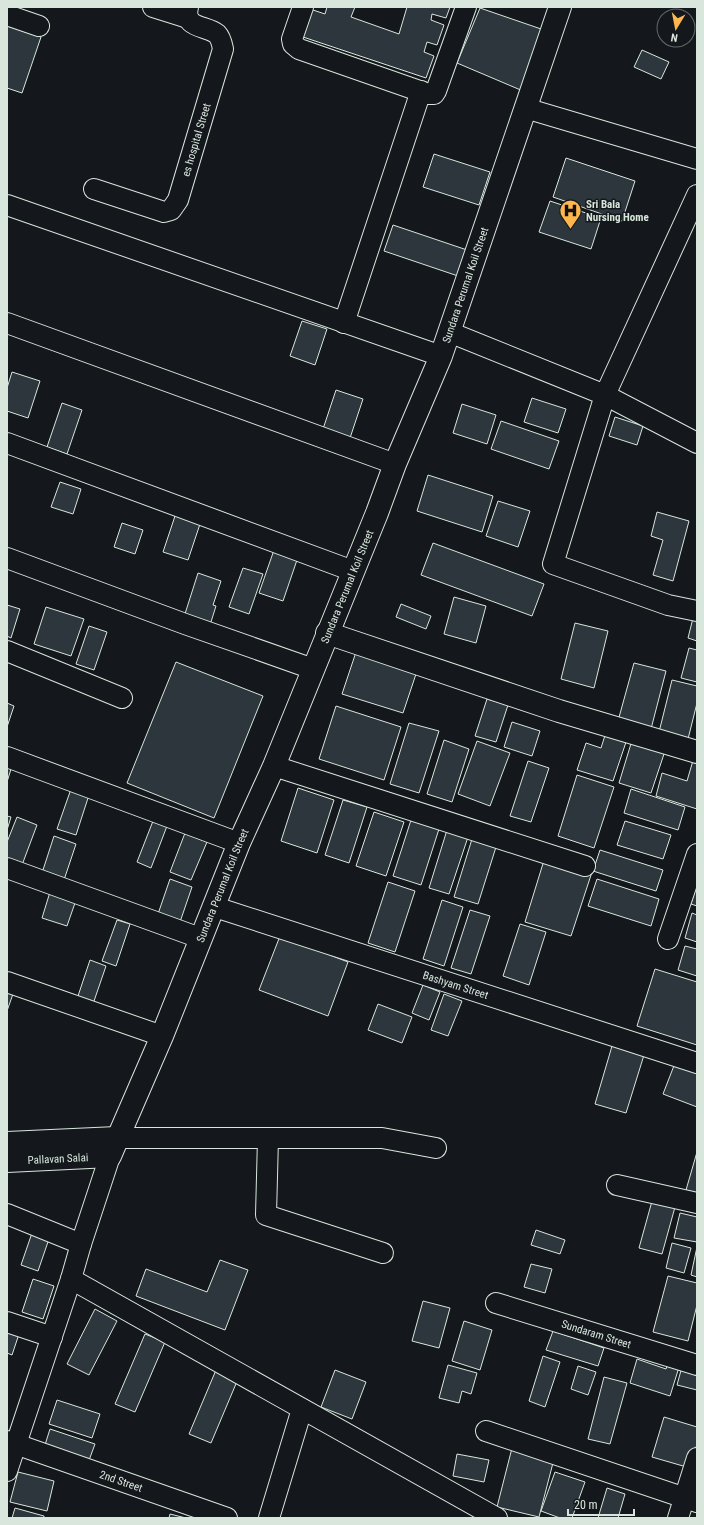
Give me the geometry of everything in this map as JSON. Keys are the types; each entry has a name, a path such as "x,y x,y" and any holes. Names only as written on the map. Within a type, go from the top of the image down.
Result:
{"street":[{"path":"153,7 188,13"},
{"path":"303,7 292,39 293,44 299,49 421,91 434,94 466,7"},
{"name":"Sundara Perumal Koil Street","path":"113,1147 162,1036 239,843 274,766 312,669 377,514 395,464 441,356 560,7"},
{"name":"es hospital Street","path":"94,189 164,212 170,210 178,200 223,49 221,40 217,34 195,25 188,13"},
{"path":"7,15 39,26"},
{"path":"344,323 421,91"},
{"path":"525,108 697,159"},
{"path":"697,195 605,394 553,564 668,605 697,611"},
{"path":"9,211 441,356"},
{"path":"7,323 395,464"},
{"path":"449,332 605,394 697,443"},
{"path":"7,443 353,571"},
{"path":"7,558 312,669"},
{"path":"327,633 559,711 697,752"},
{"path":"7,651 122,698"},
{"path":"7,757 239,843"},
{"path":"274,766 585,866"},
{"path":"668,939 697,854"},
{"path":"7,868 200,938"},
{"name":"Bashyam Street","path":"214,907 697,1064"},
{"path":"7,982 162,1036"},
{"path":"268,1138 266,1216 383,1253"},
{"path":"7,1143 113,1147 268,1138 382,1138 436,1148"},
{"path":"7,1471 11,1443 52,1337 113,1147"},
{"name":"Pallavan Salai","path":"7,1161 113,1147"},
{"path":"617,1185 697,1203"},
{"path":"7,1214 81,1244"},
{"path":"71,1279 497,1518"},
{"name":"Sundaram Street","path":"496,1303 697,1364"},
{"path":"7,1322 52,1337"},
{"path":"270,1518 302,1409"},
{"path":"486,1431 691,1499"},
{"name":"2nd Street","path":"11,1443 227,1518"},
{"path":"678,1518 691,1499 697,1458"}],"building":[{"path":"327,7 355,7 351,17 399,34 407,7 450,7 446,18 432,14 431,20 444,25 437,45 427,42 424,52 434,56 426,78 297,35 307,8 325,14"},
{"path":"480,8 544,30 523,91 457,63"},
{"path":"7,26 41,37 22,93 7,88"},
{"path":"642,50 669,62 661,79 634,67"},
{"path":"434,154 490,172 479,205 423,187"},
{"path":"566,158 635,181 622,221 553,197"},
{"path":"550,201 601,218 591,249 539,232"},
{"path":"393,225 473,252 464,278 384,251"},
{"path":"302,321 327,329 315,365 290,356"},
{"path":"12,372 40,381 28,418 7,411 7,388"},
{"path":"336,390 363,399 350,438 323,429"},
{"path":"532,398 566,409 558,433 524,422"},
{"path":"62,403 82,410 67,454 47,447"},
{"path":"462,404 496,415 487,444 453,433"},
{"path":"615,417 643,426 637,445 609,436"},
{"path":"501,421 559,441 549,469 491,449"},
{"path":"428,475 493,496 482,532 417,511"},
{"path":"60,482 81,489 73,514 51,507"},
{"path":"498,501 530,511 518,547 486,536"},
{"path":"657,512 689,521 673,581 653,575 663,540 651,536"},
{"path":"176,513 201,521 188,560 163,552"},
{"path":"122,523 143,530 135,554 114,547"},
{"path":"433,543 544,584 532,616 421,575"},
{"path":"274,550 298,557 283,601 259,593"},
{"path":"243,568 263,574 249,614 229,607"},
{"path":"198,573 221,581 213,605 216,606 210,625 184,617"},
{"path":"454,597 486,606 476,643 444,634"},
{"path":"401,604 431,616 426,629 396,617"},
{"path":"7,605 20,609 11,638 7,636"},
{"path":"46,607 84,619 71,656 34,644"},
{"path":"694,614 697,615 697,641 688,638"},
{"path":"575,623 608,631 594,688 561,679"},
{"path":"89,626 107,632 94,670 76,664"},
{"path":"689,648 697,650 697,682 681,678"},
{"path":"357,649 418,668 403,713 342,694"},
{"path":"176,662 263,696 214,818 127,783"},
{"path":"634,663 666,671 651,729 618,721"},
{"path":"672,680 697,686 697,703 688,739 659,732"},
{"path":"487,699 508,705 496,742 475,736"},
{"path":"7,703 14,706 7,727"},
{"path":"336,706 401,727 384,780 319,759"},
{"path":"512,722 540,731 532,756 504,747"},
{"path":"409,723 439,731 419,793 390,784"},
{"path":"607,729 628,736 613,781 577,770 586,743 601,748"},
{"path":"633,737 666,748 651,793 619,783"},
{"path":"444,740 469,749 452,802 427,794"},
{"path":"477,741 510,753 490,806 458,794"},
{"path":"694,757 697,757 697,809 656,796 662,773 687,781"},
{"path":"528,761 549,768 531,822 510,816"},
{"path":"7,768 11,769 7,782"},
{"path":"577,775 614,787 594,848 558,836"},
{"path":"298,788 334,800 317,853 281,841"},
{"path":"71,789 89,795 76,835 57,829"},
{"path":"631,789 685,807 678,830 624,813"},
{"path":"343,800 367,807 349,863 325,855"},
{"path":"374,812 404,822 386,876 356,866"},
{"path":"7,816 11,817 7,830"},
{"path":"17,817 37,825 22,865 7,859 7,842"},
{"path":"411,820 439,829 421,885 393,876"},
{"path":"153,821 167,826 151,868 137,862"},
{"path":"625,821 671,835 663,859 617,845"},
{"path":"447,830 468,837 449,894 429,888"},
{"path":"185,833 207,842 191,880 170,872"},
{"path":"54,836 76,844 64,880 42,873"},
{"path":"472,839 496,847 478,904 454,897"},
{"path":"600,850 663,870 656,891 593,871"},
{"path":"545,857 592,872 571,936 525,922"},
{"path":"170,879 192,887 180,922 158,914"},
{"path":"597,879 659,899 651,926 588,906"},
{"path":"388,882 415,891 395,952 368,943"},
{"path":"697,883 697,906 691,904"},
{"path":"50,892 76,900 67,926 42,918"},
{"path":"442,900 463,907 444,966 423,959"},
{"path":"470,910 490,916 471,974 451,968"},
{"path":"692,913 697,915 697,942 685,938"},
{"path":"117,920 130,924 116,966 102,961"},
{"path":"520,924 546,932 529,985 503,976"},
{"path":"280,936 348,962 328,1016 259,990"},
{"path":"685,946 697,949 697,976 678,970"},
{"path":"90,960 106,966 93,1004 77,999"},
{"path":"655,969 697,982 697,1045 637,1026"},
{"path":"423,985 440,992 429,1020 412,1013"},
{"path":"7,989 14,991 7,1011"},
{"path":"444,994 462,1001 448,1036 431,1030"},
{"path":"378,1004 412,1017 402,1043 368,1030"},
{"path":"612,1046 644,1055 626,1113 595,1104"},
{"path":"675,1063 697,1072 697,1107 663,1094"},
{"path":"697,1152 697,1193 686,1190"},
{"path":"652,1201 675,1207 662,1254 639,1248"},
{"path":"680,1213 697,1217 697,1242 674,1238"},
{"path":"33,1230 50,1236 38,1271 21,1265"},
{"path":"536,1230 565,1240 560,1254 531,1245"},
{"path":"672,1243 691,1248 684,1273 666,1268"},
{"path":"697,1247 697,1277 691,1275"},
{"path":"220,1260 248,1270 225,1330 136,1296 146,1269 207,1292"},
{"path":"531,1264 552,1269 545,1293 524,1287"},
{"path":"668,1276 697,1283 697,1305 688,1341 653,1332"},
{"path":"33,1279 54,1286 43,1319 22,1312"},
{"path":"423,1301 450,1308 439,1348 412,1341"},
{"path":"95,1309 117,1321 89,1375 67,1364"},
{"path":"464,1321 492,1330 480,1370 452,1361"},
{"path":"7,1330 19,1334 12,1355 7,1353"},
{"path":"553,1331 604,1348 598,1366 546,1350"},
{"path":"145,1334 165,1342 135,1412 115,1404"},
{"path":"543,1356 560,1362 545,1407 529,1401"},
{"path":"637,1359 666,1369 669,1360 680,1364 670,1396 630,1383"},
{"path":"683,1363 697,1367 697,1390 677,1385"},
{"path":"448,1365 477,1373 471,1394 462,1391 459,1403 439,1398"},
{"path":"578,1366 596,1372 588,1395 571,1389"},
{"path":"216,1370 238,1379 211,1443 189,1434"},
{"path":"335,1370 366,1382 352,1419 321,1407"},
{"path":"604,1377 627,1383 610,1444 588,1439"},
{"path":"57,1400 100,1414 92,1438 49,1424"},
{"path":"664,1417 697,1427 697,1444 690,1468 652,1457"},
{"path":"50,1429 95,1444 88,1463 44,1448"},
{"path":"513,1444 555,1455 539,1517 497,1507"},
{"path":"457,1454 489,1460 484,1482 453,1476"},
{"path":"18,1472 54,1481 47,1511 10,1502"},
{"path":"555,1472 585,1482 572,1518 560,1518 541,1511"},
{"path":"607,1488 625,1494 618,1518 598,1518"},
{"path":"15,1508 44,1516 44,1518 12,1518"},
{"path":"170,1514 186,1518 169,1518"}],"place":[{"name":"Sri Bala Nursing Home","path":"570,230"}]}
